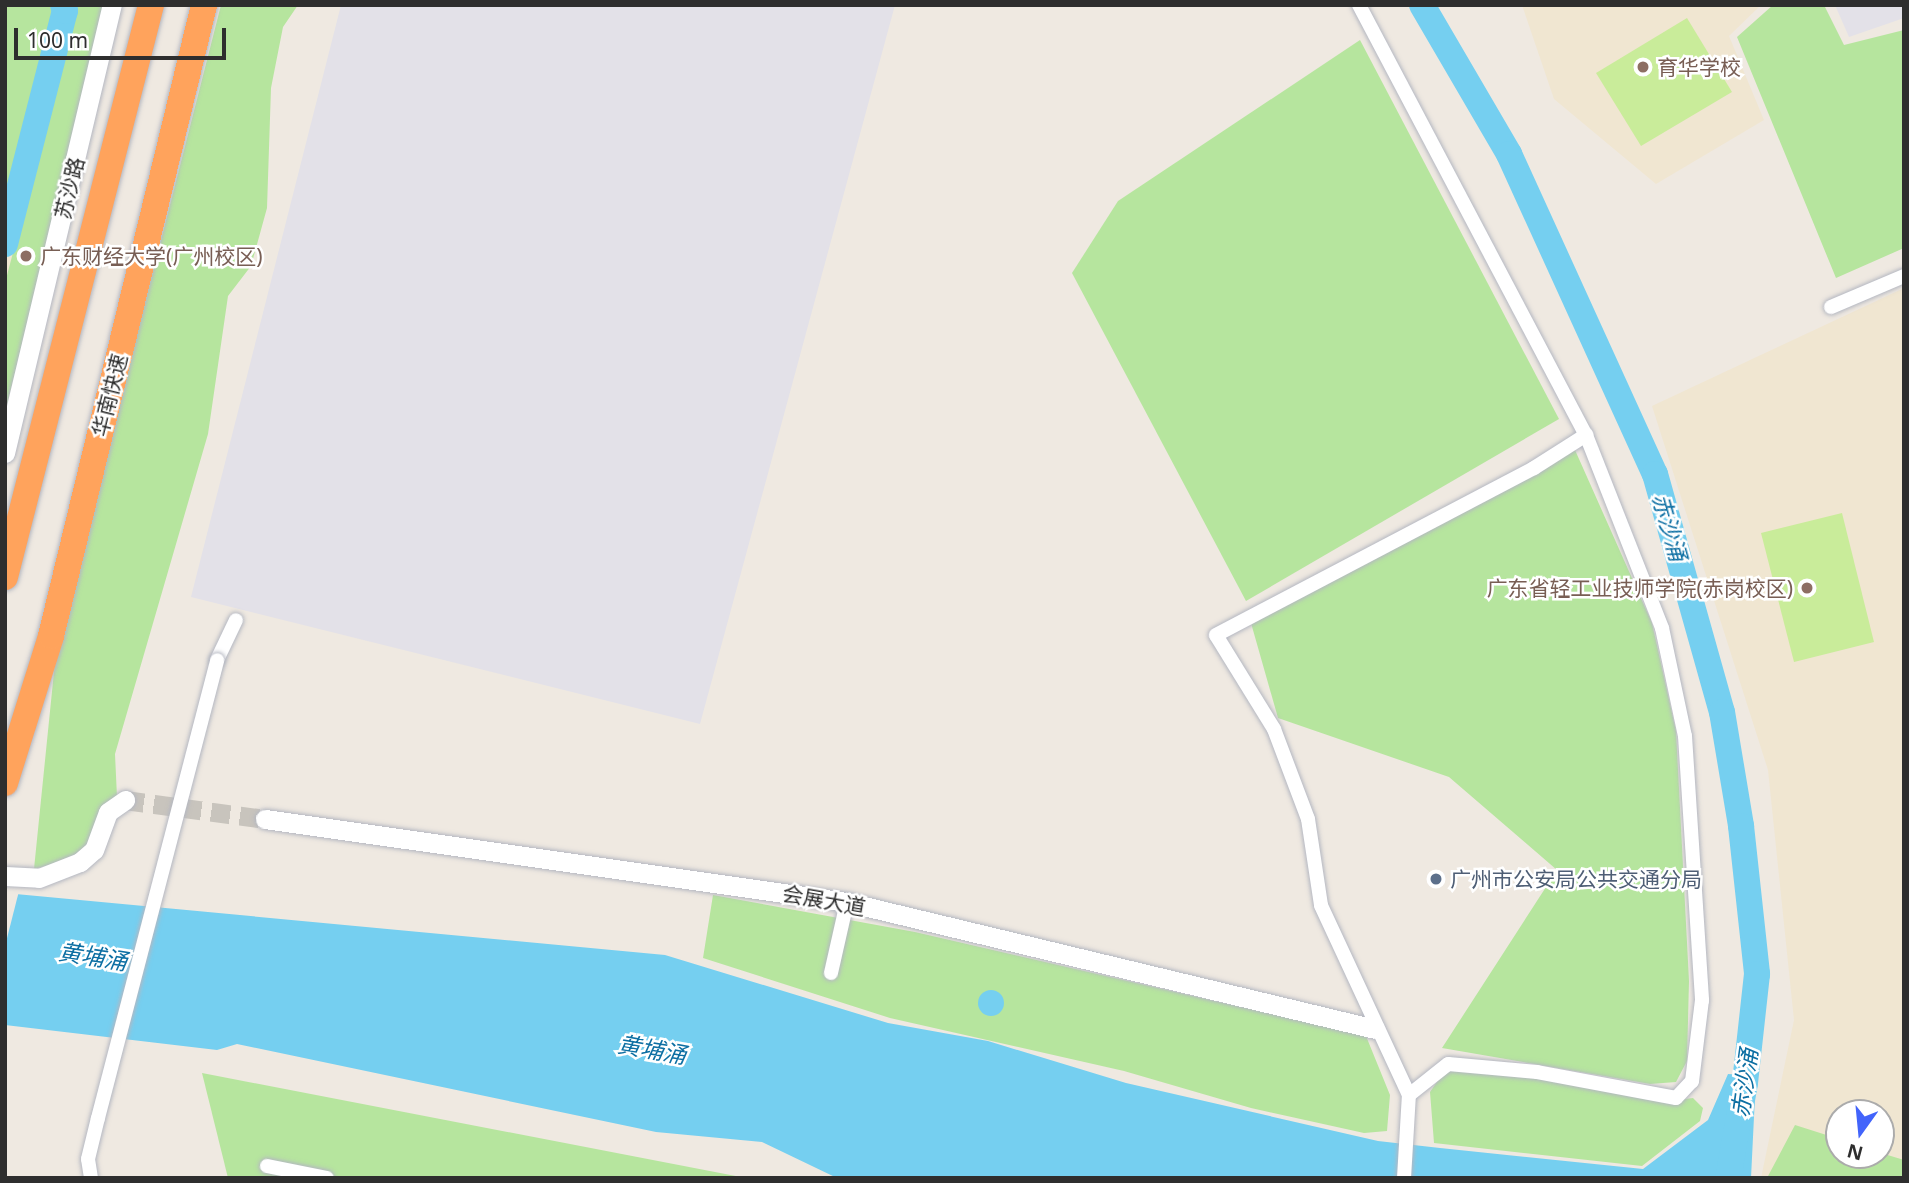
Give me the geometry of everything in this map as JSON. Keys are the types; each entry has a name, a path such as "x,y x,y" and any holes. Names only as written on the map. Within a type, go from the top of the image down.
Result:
{"highway":[{"path":"119,132 132,5"},
{"path":"5,577 151,5"},
{"name":"华南快速","path":"5,783 51,636 204,5"}],"street":[{"name":"苏沙路","path":"5,453 112,5"},
{"path":"1359,5 1586,435 1662,628 1685,736 1702,1000 1692,1082 1675,1098 1537,1072 1448,1064 1409,1096"},
{"path":"1831,307 1904,276"},
{"path":"1404,1178 1409,1096 1375,1029 1321,905 1308,819 1274,729 1216,635 1554,457 1586,435"},
{"path":"91,1178 88,1159 217,660 236,620"},
{"path":"5,876 39,878 80,862 94,850 108,812 125,800"},
{"name":"会展大道","path":"265,818 847,902 1375,1029"},
{"path":"831,973 847,902"},
{"path":"267,1166 327,1178"}],"shaded area":[{"name":"广东财经大学(广州校区)","path":"5,5 108,5 5,425"},
{"path":"341,5 895,5 700,724 191,597"},
{"name":"育华学校","path":"1522,5 1761,5 1729,36 1764,120 1656,184 1554,99"},
{"path":"1835,5 1904,5 1904,18 1849,37"},
{"name":"广东省轻工业技师学院(赤岗校区)","path":"1904,288 1904,1178 1761,1178 1794,1020 1768,770 1652,406"}],"green space":[{"path":"5,5 55,5 57,10 5,216"},
{"path":"72,5 106,5 5,413 5,283 72,28"},
{"path":"221,5 298,5 283,27 271,88 267,208 251,266 228,296 208,434 115,754 117,797 83,856 34,869 56,652"},
{"path":"1773,5 1824,5 1844,45 1904,30 1904,248 1836,278 1737,37"},
{"path":"1687,18 1732,92 1641,146 1596,73"},
{"path":"1360,40 1559,419 1246,601 1072,273 1118,201"},
{"path":"1575,450 1652,623 1676,731 1689,981 1687,1061 1676,1082 1650,1084 1442,1048 1557,870 1449,777 1278,718 1251,623"},
{"path":"1842,513 1874,642 1794,662 1761,533"},
{"path":"713,895 915,932 1366,1036 1390,1095 1387,1131 1364,1133 1251,1108 1124,1071 890,1018 703,958"},
{"path":"1448,1066 1535,1074 1669,1101 1693,1098 1703,1108 1700,1121 1642,1166 1434,1143 1430,1092"},
{"path":"202,1073 746,1178 228,1178"},
{"path":"1795,1125 1825,1135 1825,1169 1895,1169 1895,1157 1904,1160 1904,1178 1767,1178"}],"water":[{"name":"黄埔涌","path":"5,893 665,955 888,1023 988,1041 1126,1083 1378,1141 1440,1148 1643,1169 1708,1120 1728,1074 1756,1076 1751,1178 837,1178 762,1142 656,1132 237,1044 217,1050 5,1025"},
{"path":"991,990 1000,994 1004,1003 1000,1012 991,1016 982,1012 978,1003 982,994"}],"pier":[{"path":"5,890 19,891 5,946"}],"waterway":[{"path":"5,244 65,11 63,5"},
{"name":"赤沙涌","path":"1422,5 1509,154 1655,474 1722,712 1741,826 1757,974 1745,1083 1728,1178"}],"tunnel":[{"path":"125,800 265,819"}],"place":[{"name":"育华学校","path":"1643,67"},
{"name":"广东财经大学(广州校区)","path":"26,256"},
{"name":"广东省轻工业技师学院(赤岗校区)","path":"1807,588"},
{"name":"广州市公安局公共交通分局","path":"1436,879"}]}
